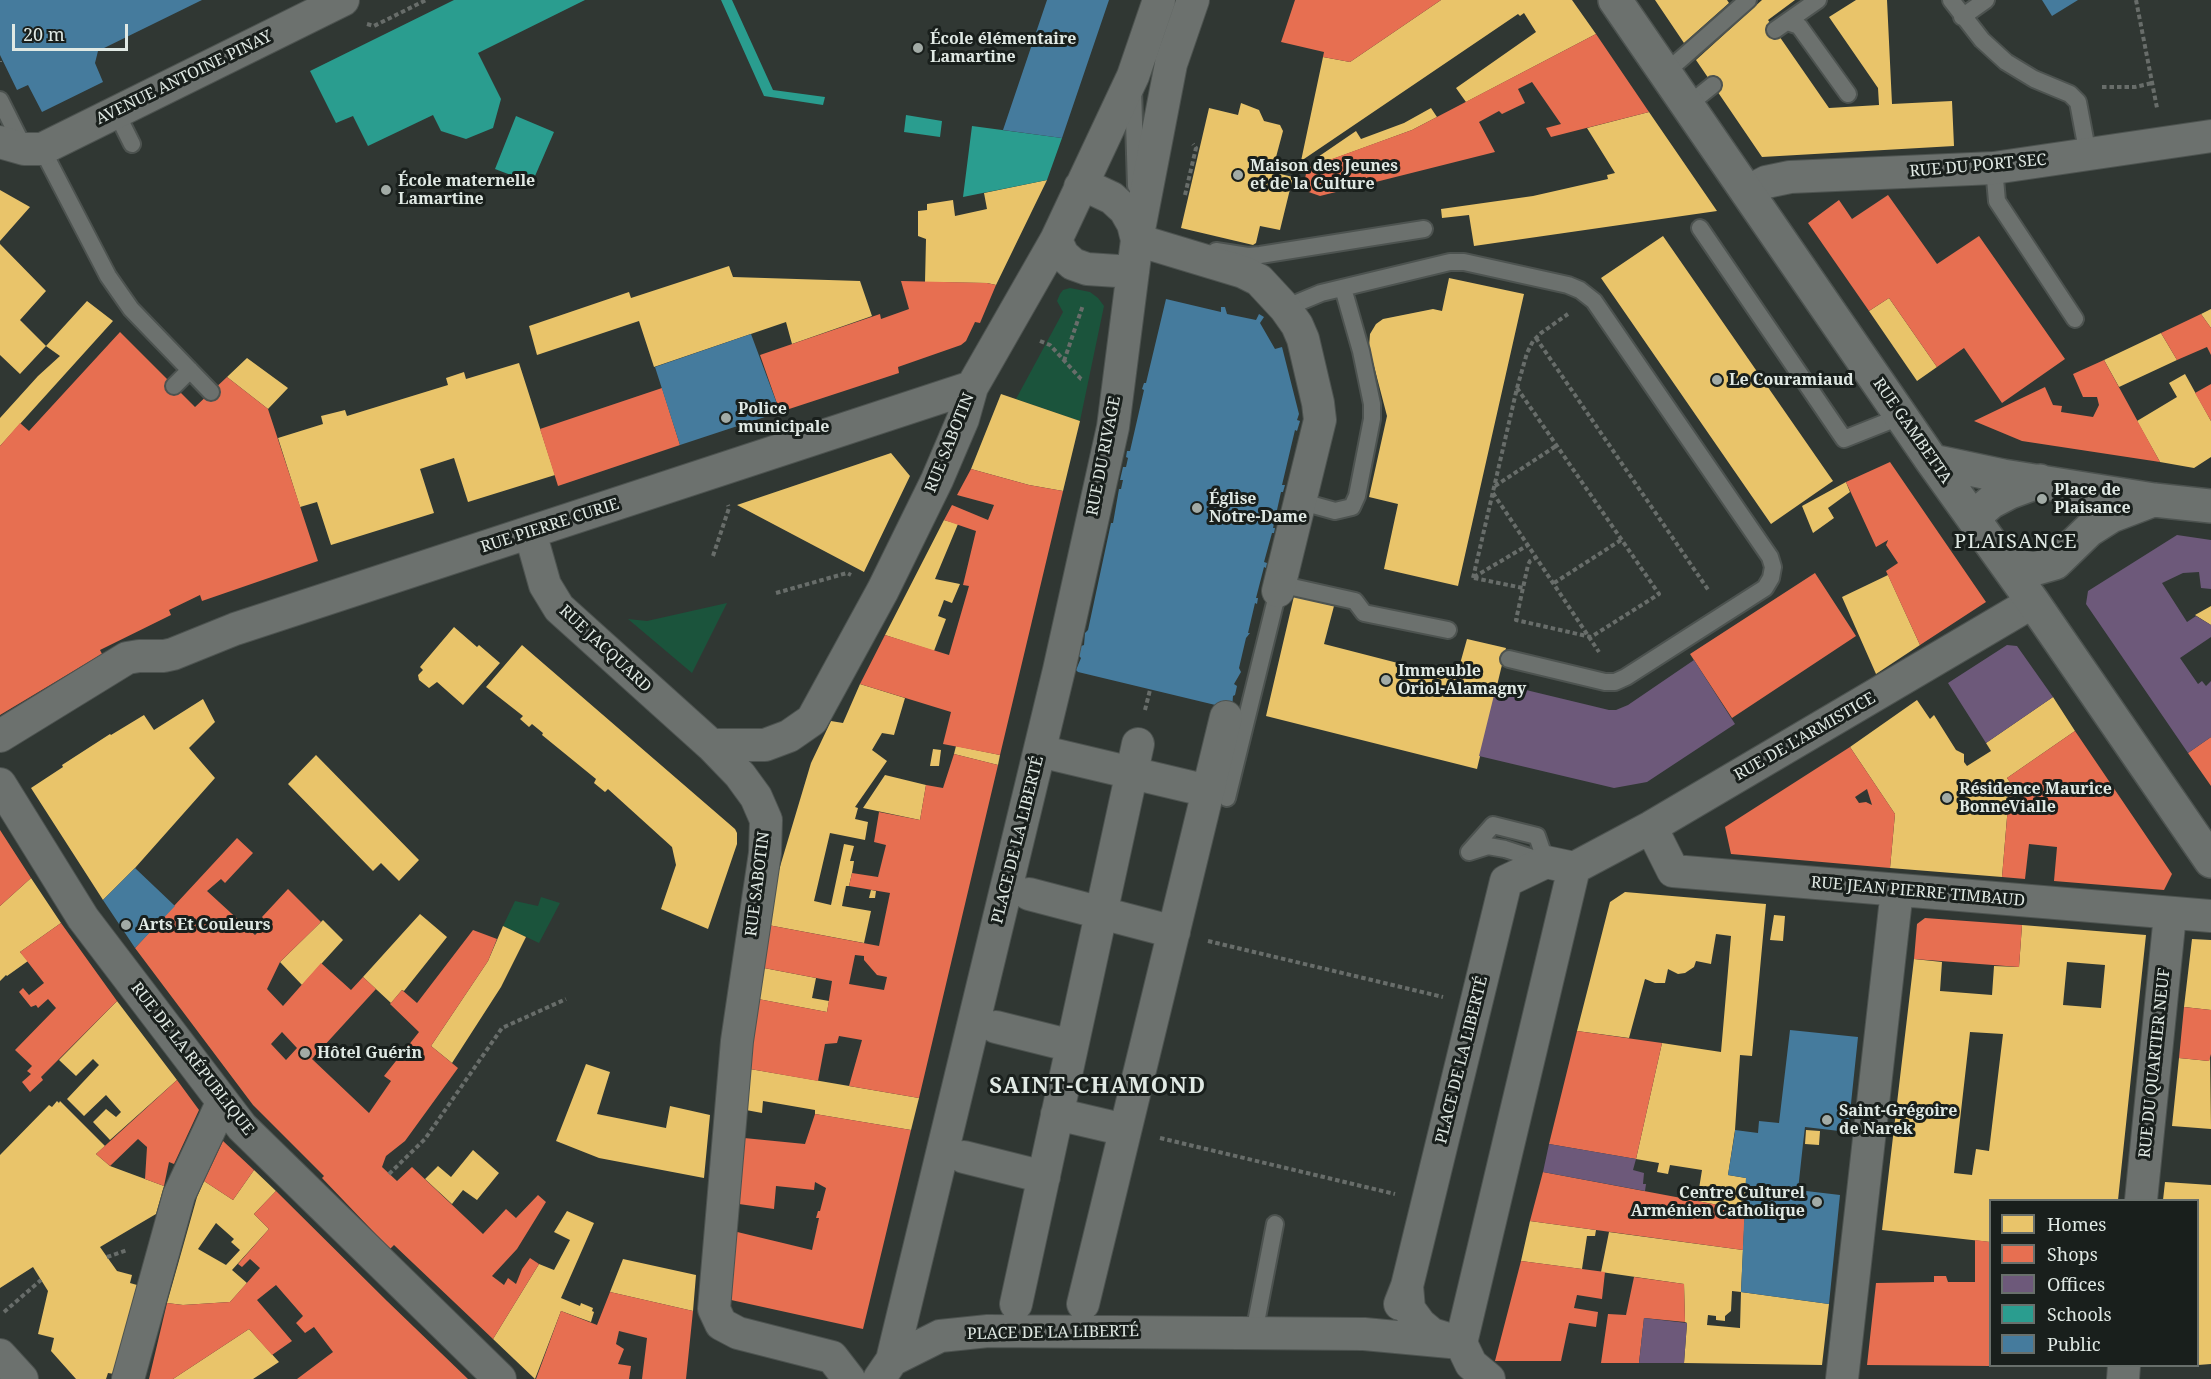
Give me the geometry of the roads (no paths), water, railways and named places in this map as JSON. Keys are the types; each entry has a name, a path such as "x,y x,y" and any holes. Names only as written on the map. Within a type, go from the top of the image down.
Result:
{"main road":[{"name":"RUE GAMBETTA","path":"1615,0 1932,460 2034,602 2211,861"},
{"path":"1932,460 2003,476 2154,500 2211,505"},
{"path":"1974,517 1991,502 2010,492 2041,481"},
{"path":"2007,564 2034,569 2055,563 2089,530 2111,516 2154,500"},
{"path":"2055,563 2050,585 2059,640"}],"street":[{"name":"AVENUE ANTOINE PINAY","path":"22,147 116,112 343,0"},
{"path":"1133,272 1087,269 1073,264 1063,255 1056,240 1133,76 1159,0"},
{"name":"RUE DU RIVAGE","path":"1059,670 1113,427 1137,240 1171,64 1193,0"},
{"name":"RUE DU PORT SEC","path":"1747,192 1766,182 1790,177 1994,168 2211,136"},
{"path":"1080,187 1095,190 1113,198 1125,210 1133,224 1137,240 1244,272 1259,280 1297,325 1303,339 1320,420 1279,587"},
{"name":"RUE SABOTIN","path":"711,746 765,745 789,736 812,720 883,590 932,490 963,418 972,387 1056,240"},
{"name":"RUE PIERRE CURIE","path":"0,736 127,658 164,656 235,629 972,387"},
{"name":"RUE JACQUARD","path":"530,532 545,585 559,608 711,746"},
{"name":"RUE DE L'ARMISTICE","path":"1560,865 1651,827 2034,602"},
{"name":"PLACE DE LA LIBERTÉ","path":"885,1370 1059,670"},
{"path":"1083,1304 1174,932 1218,795 1226,717"},
{"name":"RUE SABOTIN","path":"711,746 740,775 756,796 766,820 765,853 737,1041 714,1309 721,1324 738,1333 832,1357 849,1379"},
{"path":"1052,754 1134,759 1218,795"},
{"path":"1016,1304 1134,759"},
{"name":"RUE DE LA RÉPUBLIQUE","path":"0,784 83,918 242,1127 500,1379"},
{"name":"RUE JEAN PIERRE TIMBAUD","path":"1651,827 1673,871 2211,916"},
{"path":"1489,1379 1471,1364 1461,1343 1560,865"},
{"name":"PLACE DE LA LIBERTÉ","path":"885,1370 940,1336 988,1331 1364,1334 1386,1322 1398,1311 1407,1286 1506,881 1560,865"},
{"path":"1842,1379 1897,890"},
{"path":"1029,894 1174,932"},
{"name":"RUE DU QUARTIER NEUF","path":"2141,1199 2169,925"},
{"path":"996,1027 1072,1046"},
{"path":"128,1379 179,1195 222,1103"},
{"path":"1057,1114 1125,1130"},
{"path":"964,1157 1044,1177"},
{"path":"1407,1286 1409,1309 1420,1324 1432,1334 1461,1343"},
{"path":"1364,1334 1461,1343"},
{"path":"0,1355 22,1379"}],"lane":[{"path":"1665,73 1748,0"},
{"path":"1818,0 1781,26 1799,26 1848,94"},
{"path":"1951,0 1982,40 2006,62 2034,79 2070,94 2078,102 2088,155"},
{"path":"1962,17 1986,0"},
{"path":"1133,76 1137,240"},
{"path":"1688,105 1713,85"},
{"path":"0,100 22,147 131,309 211,392"},
{"path":"116,112 132,144"},
{"path":"1994,168 1996,201 2075,319"},
{"path":"1700,228 1844,439 1902,416"},
{"path":"1204,260 1210,252 1260,255 1424,229"},
{"path":"1285,308 1311,296 1450,262 1464,262 1568,285 1580,290 1591,298 1770,557 1773,567 1771,578 1765,588 1615,682 1599,681 1509,659"},
{"path":"1299,501 1335,511 1352,507 1357,496 1372,419 1372,404 1361,351 1342,288"},
{"path":"174,386 190,370"},
{"path":"1218,795 1279,587 1355,601 1364,613 1448,630"},
{"path":"1469,852 1493,825 1537,836 1560,865"},
{"path":"1897,890 1917,904 2169,925"},
{"path":"1254,1333 1275,1224"}],"place":[{"name":"École élémentaire Lamartine","path":"918,48"},
{"name":"Maison des Jeunes et de la Culture","path":"1238,175"},
{"name":"École maternelle Lamartine","path":"386,190"},
{"name":"Le Couramiaud","path":"1717,380"},
{"name":"Police municipale","path":"726,418"},
{"name":"Place de Plaisance","path":"2042,499"},
{"name":"Église Notre-Dame","path":"1197,508"},
{"name":"Immeuble Oriol-Alamagny","path":"1386,680"},
{"name":"Résidence Maurice BonneVialle","path":"1947,798"},
{"name":"Arts Et Couleurs","path":"126,925"},
{"name":"Hôtel Guérin","path":"305,1053"},
{"name":"Saint-Grégoire de Narek","path":"1827,1120"},
{"name":"Centre Culturel Arménien Catholique","path":"1817,1202"}],"district":[{"name":"PLAISANCE","path":"2016,542"},
{"name":"SAINT-CHAMOND","path":"1098,1087"}]}
